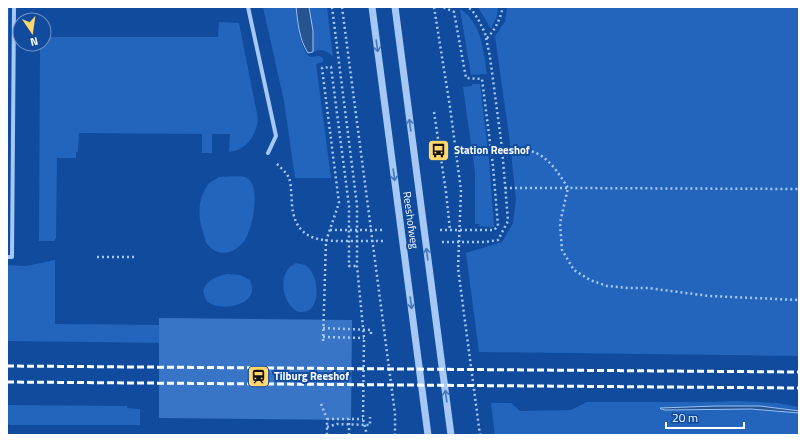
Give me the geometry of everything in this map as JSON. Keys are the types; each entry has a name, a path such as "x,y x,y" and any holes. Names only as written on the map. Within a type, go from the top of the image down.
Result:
{"street":[{"path":"9,257 14,7"},
{"path":"248,7 276,136 268,153"},
{"name":"Reeshofweg","path":"372,7 428,435"},
{"name":"Reeshofweg","path":"395,7 451,435"}],"path":[{"path":"332,7 357,205 357,266 364,338 363,419 367,435"},
{"path":"342,7 395,414 395,435"},
{"path":"434,7 450,107 461,190 458,268 480,435"},
{"path":"443,7 454,12 466,78 482,79 493,166 498,226 494,230 478,231"},
{"path":"467,7 472,10 478,19 487,38 502,148 508,221 498,240 479,242"},
{"path":"487,38 492,33 500,18 503,7"},
{"path":"323,342 326,240 339,203 322,68 331,67 349,206 349,266 357,266"},
{"path":"434,112 450,229"},
{"path":"502,148 532,151 546,160 558,172 568,188 560,223 562,250 574,270 590,280 607,286 648,288 709,296 799,300"},
{"path":"268,153 289,178 295,221 300,228 308,235 316,239 340,241"},
{"path":"505,188 799,189"},
{"path":"330,230 340,230"},
{"path":"97,257 137,257"},
{"path":"323,328 371,330 371,336"},
{"path":"323,338 364,338"},
{"path":"320,404 327,419 327,435"},
{"path":"327,427 337,424 370,425 370,417"},
{"path":"327,419 363,419"},
{"path":"349,419 349,435"}],"shaded area":[{"path":"7,7 9,7 7,214"},
{"path":"263,7 296,7 301,41 304,48 310,57 319,56 323,58 323,62 316,64 331,178 295,178 284,101"},
{"path":"296,7 309,7 313,31 313,52 308,53 305,48 299,31"},
{"path":"309,7 327,7 333,57 324,50 313,52 313,31"},
{"path":"478,7 498,7 497,16 491,29"},
{"path":"507,7 799,7 799,356 479,352 466,253 502,242 513,223 516,200 510,143 495,36 505,22"},
{"path":"460,9 473,22 477,29 487,74 471,75"},
{"path":"219,22 239,23 258,119 255,131 250,141 241,148 229,152 230,134 212,134 212,153 202,153 202,134 79,133 78,152 76,152 76,158 57,158 56,238 54,241 39,241 40,52 52,52 52,37 218,37"},
{"path":"472,84 480,84 489,160 494,227 478,226 480,224 475,224 475,172 463,87 472,86"},
{"path":"238,176 247,178 251,182 254,189 255,197 253,216 246,238 239,247 224,253 214,250 207,244 202,229 200,216 201,198 209,183 219,177"},
{"path":"55,260 55,324 167,325 169,343 7,341 7,265 26,266"},
{"path":"296,263 305,265 313,274 315,281 315,302 312,308 307,311 300,312 293,308 288,302 285,294 283,285 284,276 288,269"},
{"path":"227,274 240,275 250,280 252,289 251,295 241,304 233,306 225,307 211,304 205,298 203,291 205,287 212,279"},
{"path":"737,401 777,403 799,407 799,411 760,406 664,407 751,409 799,413 799,435 495,435 491,403 511,403 520,411 571,410 587,402"},
{"path":"7,405 127,406 127,408 140,409 140,425 9,425 7,423"},
{"path":"760,406 799,411 799,413 751,409 665,410 660,408"}],"building":[{"path":"159,318 352,320 351,420 159,418"}],"railway":[{"path":"7,366 799,372"},
{"path":"7,382 799,388"}],"place":[{"name":"Station Reeshof","path":"438,150"},
{"name":"Tilburg Reeshof","path":"258,376"}]}
